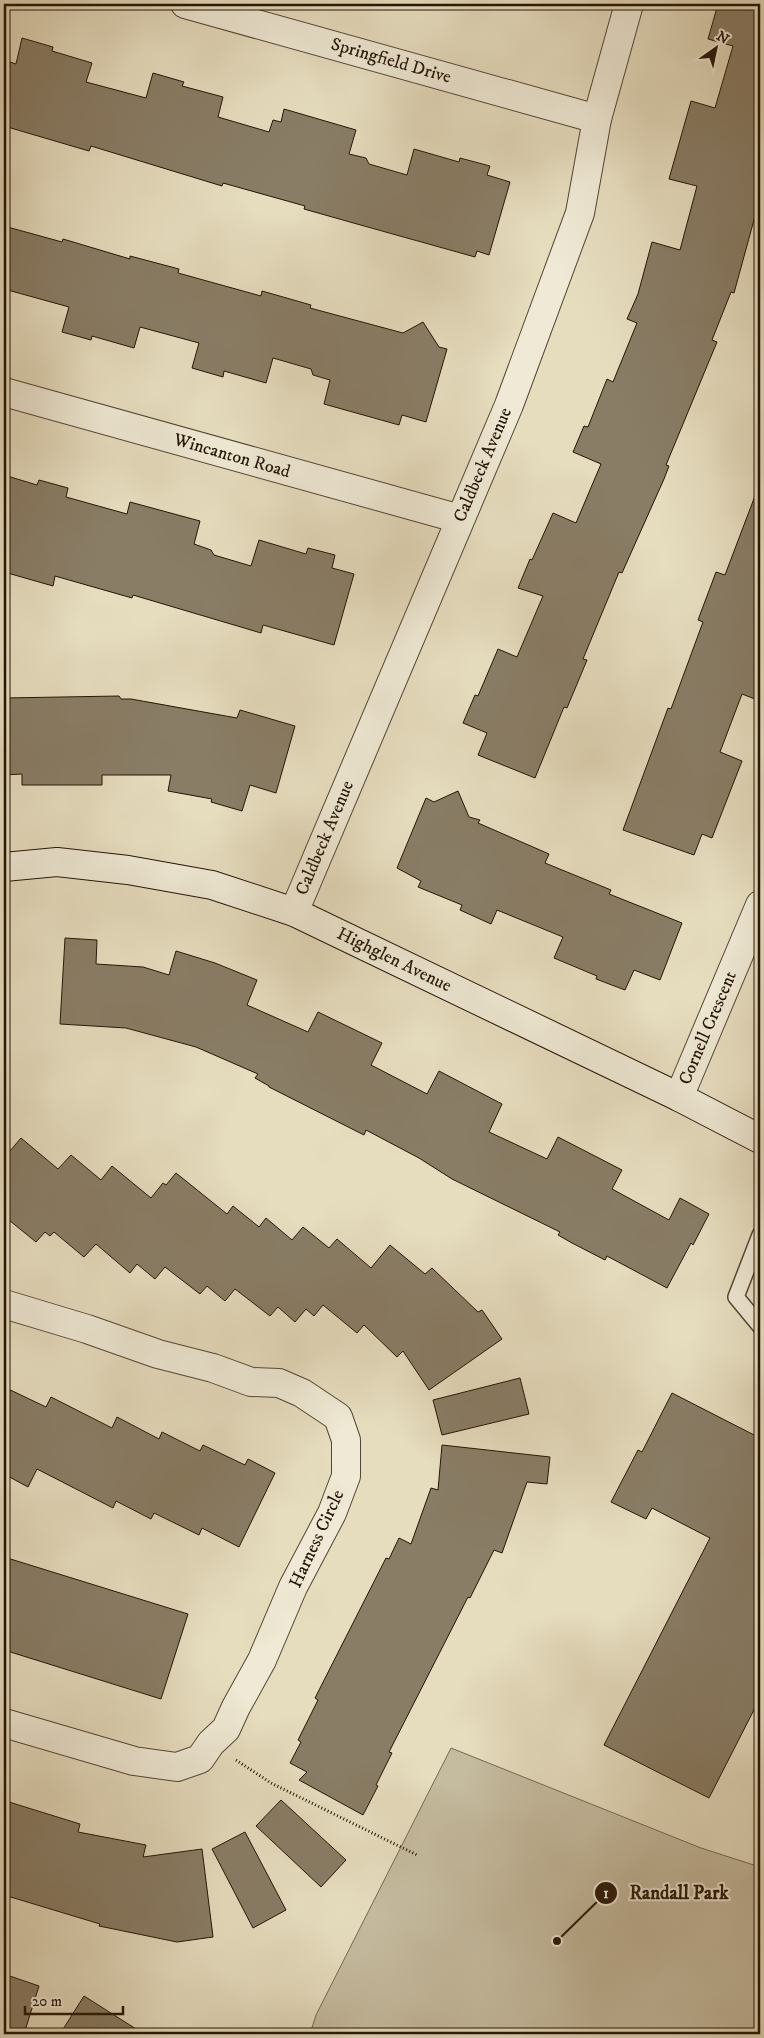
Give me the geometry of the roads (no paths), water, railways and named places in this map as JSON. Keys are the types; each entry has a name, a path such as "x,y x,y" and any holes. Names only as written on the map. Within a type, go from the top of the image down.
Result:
{"street":[{"name":"Springfield Drive","path":"185,4 597,119"},
{"name":"Caldbeck Avenue","path":"294,912 509,405 580,213 597,119 629,4"},
{"name":"Wincanton Road","path":"4,392 460,519"},
{"name":"Highglen Avenue","path":"4,867 57,862 128,870 212,885 294,912 679,1097 760,1140"},
{"name":"Cornell Crescent","path":"679,1097 760,905"},
{"name":"Harness Circle","path":"4,1304 87,1329 158,1354 213,1368 250,1382 279,1384 302,1393 338,1417 346,1440 346,1476 332,1513 293,1587 262,1660 226,1729 211,1743 200,1759 177,1767 134,1761 4,1723"}],"lane":[{"path":"760,1235 736,1298 760,1326"}],"place":[{"name":"Randall Park","path":"557,1941"}]}
